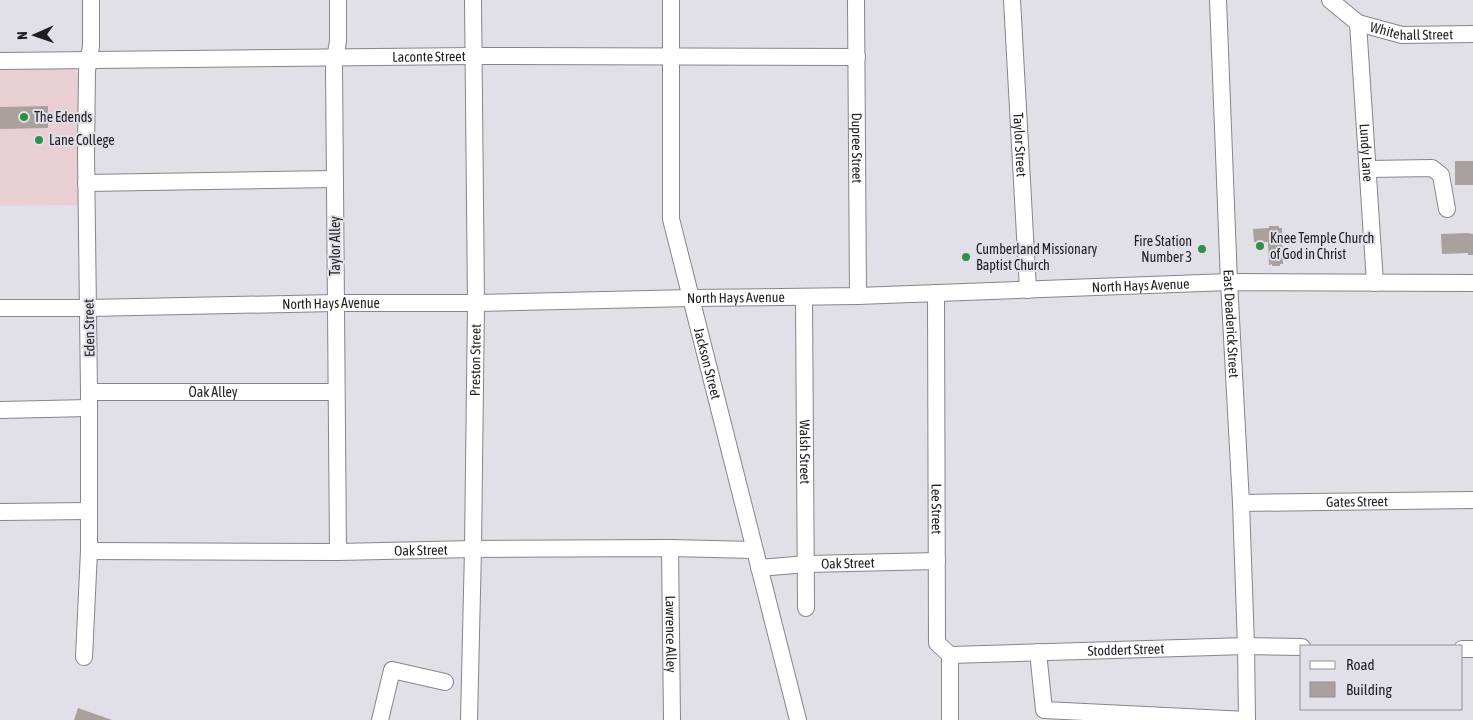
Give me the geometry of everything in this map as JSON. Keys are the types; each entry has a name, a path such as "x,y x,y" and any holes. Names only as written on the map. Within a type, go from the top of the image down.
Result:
{"street":[{"name":"Eden Street","path":"84,657 89,552 89,392 86,183 80,154 91,43 91,0"},
{"name":"Taylor Alley","path":"338,0 335,179 338,552"},
{"name":"Preston Street","path":"468,720 476,303 473,0"},
{"name":"Jackson Street","path":"671,0 671,219 798,720"},
{"name":"Dupree Street","path":"856,0 858,296"},
{"name":"Taylor Street","path":"1012,0 1028,290"},
{"name":"East Deaderick Street","path":"1218,0 1229,282 1242,503 1247,720"},
{"name":"Whitehall Street","path":"1330,0 1358,23 1402,35 1473,34"},
{"name":"Lundy Lane","path":"1358,23 1375,283"},
{"name":"Laconte Street","path":"0,61 474,56 857,57"},
{"path":"1368,169 1432,168 1441,175 1446,209"},
{"path":"86,183 335,179"},
{"name":"North Hays Avenue","path":"0,308 476,303 858,296 1229,282 1473,283"},
{"name":"Lee Street","path":"936,293 937,643 950,655"},
{"name":"Walsh Street","path":"804,297 806,608"},
{"name":"Oak Alley","path":"89,392 336,392"},
{"path":"0,410 89,408"},
{"name":"Gates Street","path":"1242,503 1473,500"},
{"path":"0,512 89,511"},
{"name":"Oak Street","path":"89,552 338,552 670,548 754,550"},
{"name":"Lawrence Alley","path":"670,548 672,720"},
{"name":"Oak Street","path":"759,568 807,564 937,561"},
{"name":"Stoddert Street","path":"950,655 1246,646 1300,647"},
{"path":"1038,652 1044,710 1247,720"},
{"path":"950,655 950,720"},
{"path":"380,720 392,670 444,682"}],"shaded area":[{"name":"Lane College","path":"74,68 78,74 79,205 0,206 0,70"}],"building":[{"name":"The Edends","path":"48,106 48,128 0,129 0,107"},
{"path":"1455,161 1473,161 1473,185 1455,185"},
{"path":"1269,226 1279,226 1279,228 1282,228 1283,264 1280,264 1280,266 1269,265 1268,242 1254,242 1253,229 1269,228"},
{"path":"1441,234 1473,234 1473,255 1468,255 1468,253 1442,254"},
{"path":"78,708 112,720 74,720"}],"place":[{"name":"The Edends","path":"24,117"},
{"name":"Lane College","path":"39,140"},
{"name":"Knee Temple Church of God in Christ","path":"1260,246"},
{"name":"Fire Station Number 3","path":"1202,249"},
{"name":"Cumberland Missionary Baptist Church","path":"966,257"}]}
